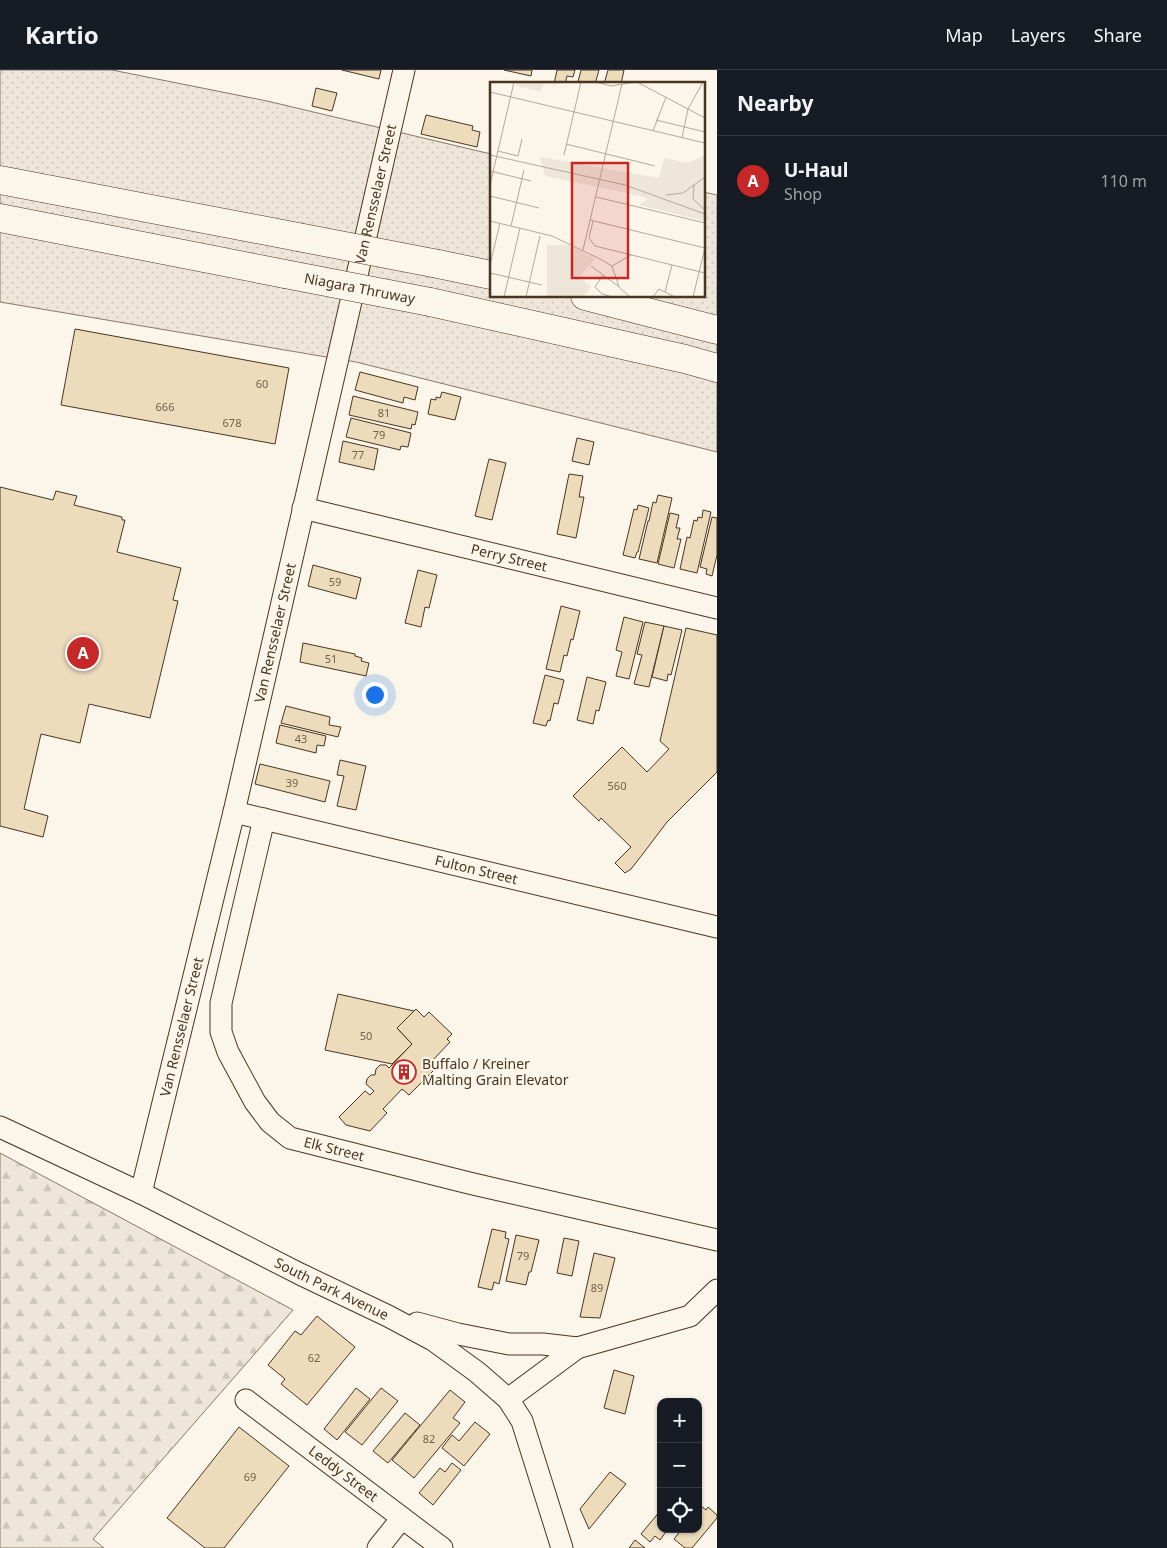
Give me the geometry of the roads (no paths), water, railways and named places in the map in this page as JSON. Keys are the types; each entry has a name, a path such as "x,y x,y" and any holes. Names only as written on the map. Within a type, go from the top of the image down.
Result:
{"highway":[{"path":"0,180 490,275"},
{"name":"Niagara Thruway","path":"0,218 430,302 685,359 717,368"},
{"path":"593,298 717,330"}],"street":[{"name":"Van Rensselaer Street","path":"141,1193 234,812 404,70"},
{"name":"Perry Street","path":"303,508 717,608"},
{"name":"Fulton Street","path":"234,812 717,927"},
{"name":"Elk Street","path":"264,819 221,1003 221,1032 228,1052 255,1102 270,1122 290,1138 318,1146 478,1186 717,1240"},
{"name":"South Park Avenue","path":"0,1127 141,1193 300,1274 388,1316 433,1340 477,1372 508,1399 522,1421 562,1548"},
{"path":"508,1399 577,1348 690,1316 717,1290"},
{"path":"388,1316 458,1334 509,1344 543,1344 577,1348"},
{"name":"Leddy Street","path":"246,1400 442,1548"},
{"path":"378,1548 402,1518"}],"place":[{"name":"U-Haul","path":"83,653"},
{"name":"Buffalo / Kreiner Malting Grain Elevator","path":"404,1072"}]}
